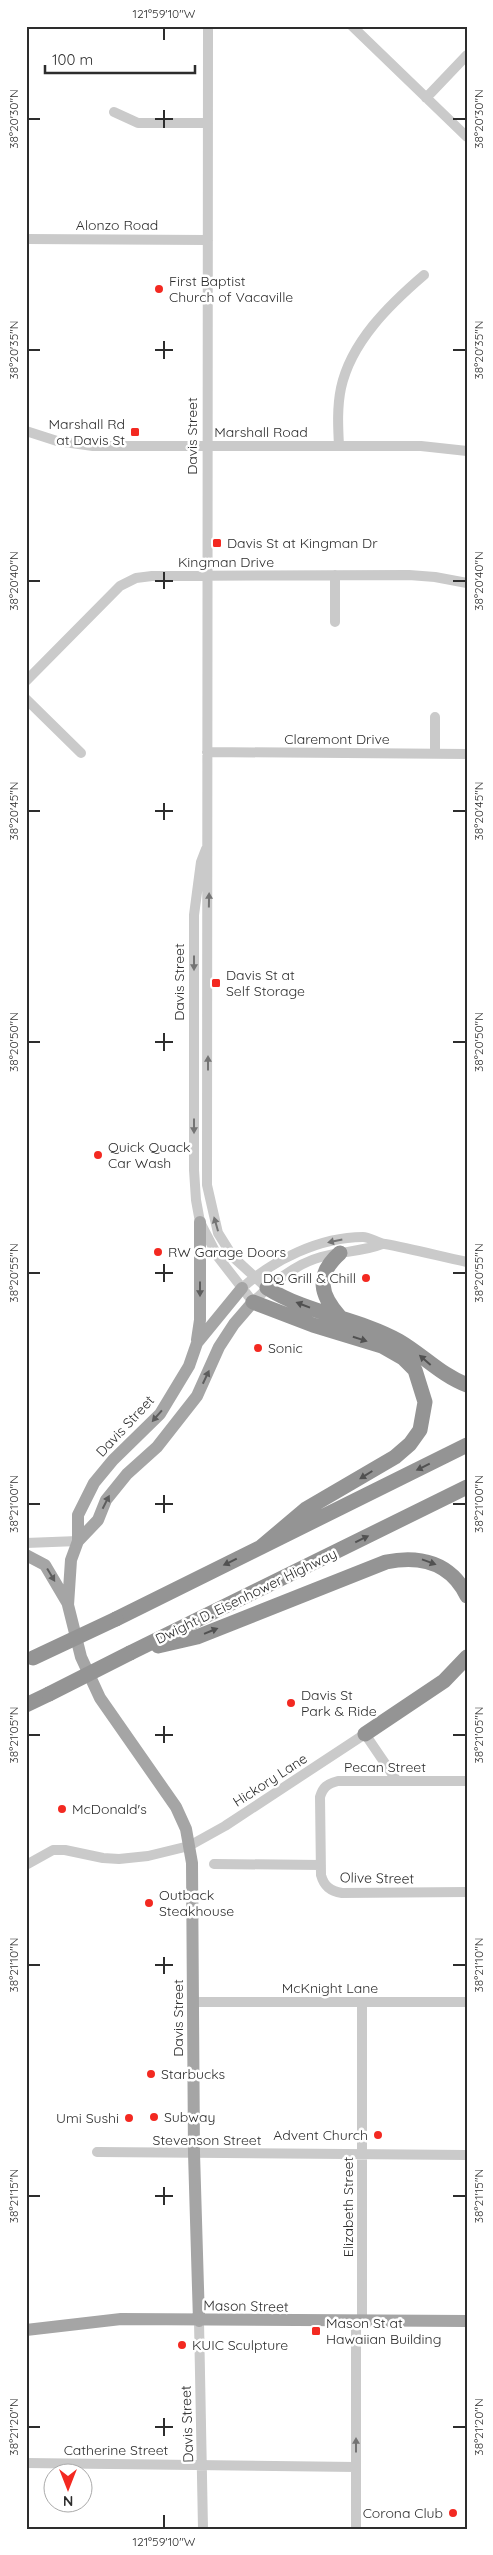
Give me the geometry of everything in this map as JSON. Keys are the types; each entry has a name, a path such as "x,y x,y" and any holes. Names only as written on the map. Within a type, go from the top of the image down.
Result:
{"highway":[{"path":"340,1253 328,1265 323,1281 323,1293 328,1304 341,1318"},
{"path":"267,1288 282,1297 399,1341 451,1379 467,1385"},
{"path":"253,1302 382,1346 403,1358 415,1370 425,1402 420,1430 410,1444 395,1457 306,1509 261,1546"},
{"path":"30,1660 467,1445"},
{"name":"Dwight D. Eisenhower Highway","path":"26,1705 467,1487"},
{"path":"130,1653 197,1637 386,1562 405,1558 421,1559 438,1565 453,1576 467,1596"},
{"path":"365,1734 444,1681 467,1657"}],"main road":[{"path":"197,1343 200,1320 200,1222"},
{"name":"Davis Street","path":"199,2321 194,2153 192,1872 186,1829 176,1807 100,1698 81,1656 68,1604 71,1560 78,1541 78,1515 94,1483 113,1460 160,1414 189,1366 197,1343 242,1288"},
{"name":"Davis Street","path":"78,1541 98,1520 106,1500 127,1474 157,1447 197,1396 219,1347 234,1324 253,1302"},
{"path":"26,1555 45,1565 68,1604"},
{"name":"Mason Street","path":"26,2330 121,2319 467,2322"}],"street":[{"name":"Davis Street","path":"207,846 201,862 194,915 194,1170 200,1222 218,1257 253,1302 267,1288 233,1257 218,1233 209,1200 207,1160 209,867 207,846 206,445 208,26"},
{"path":"352,26 467,137"},
{"path":"426,98 467,55"},
{"path":"114,112 138,123 208,123"},
{"name":"Alonzo Road","path":"26,239 208,240"},
{"path":"339,446 338,408 348,364 366,335 402,294 424,275"},
{"name":"Marshall Road","path":"26,431 57,441 93,446 421,446 467,451"},
{"path":"335,622 336,574"},
{"name":"Kingman Drive","path":"26,681 120,586 136,578 152,576 409,575 435,577 467,583"},
{"path":"26,699 81,752"},
{"path":"435,717 435,754"},
{"name":"Claremont Drive","path":"207,752 467,754"},
{"path":"255,1276 278,1262 322,1244 365,1237 382,1244 467,1262"},
{"path":"267,1288 302,1265 319,1257 365,1250 382,1244"},
{"name":"Davis Street","path":"242,1288 255,1276"},
{"path":"26,1543 78,1541"},
{"path":"365,1734 397,1781"},
{"name":"Hickory Lane","path":"26,1865 53,1850 66,1850 103,1858 119,1859 148,1856 189,1846 225,1826 365,1734"},
{"name":"Pecan Street","path":"321,1865 320,1797 323,1788 328,1784 338,1781 467,1781"},
{"name":"Olive Street","path":"214,1864 321,1865 324,1885 336,1892 467,1892"},
{"name":"McKnight Lane","path":"193,2002 467,2002"},
{"name":"Elizabeth Street","path":"356,2529 362,2156 362,2002"},
{"name":"Stevenson Street","path":"97,2152 362,2156 467,2155"},
{"name":"Davis Street","path":"199,2321 203,2529"},
{"name":"Catherine Street","path":"26,2463 356,2468"}],"place":[{"name":"First Baptist Church of Vacaville","path":"159,289"},
{"name":"Marshall Rd at Davis St","path":"135,432"},
{"name":"Davis St at Kingman Dr","path":"217,543"},
{"name":"Davis St at Self Storage","path":"216,983"},
{"name":"Quick Quack Car Wash","path":"98,1155"},
{"name":"RW Garage Doors","path":"158,1252"},
{"name":"DQ Grill & Chill","path":"366,1278"},
{"name":"Sonic","path":"258,1348"},
{"name":"Davis St Park & Ride","path":"291,1703"},
{"name":"McDonald's","path":"62,1809"},
{"name":"Outback Steakhouse","path":"149,1903"},
{"name":"Starbucks","path":"151,2074"},
{"name":"Subway","path":"154,2117"},
{"name":"Umi Sushi","path":"129,2118"},
{"name":"Advent Church","path":"378,2135"},
{"name":"Mason St at Hawaiian Building","path":"316,2331"},
{"name":"KUIC Sculpture","path":"182,2345"},
{"name":"Corona Club","path":"453,2513"}]}
